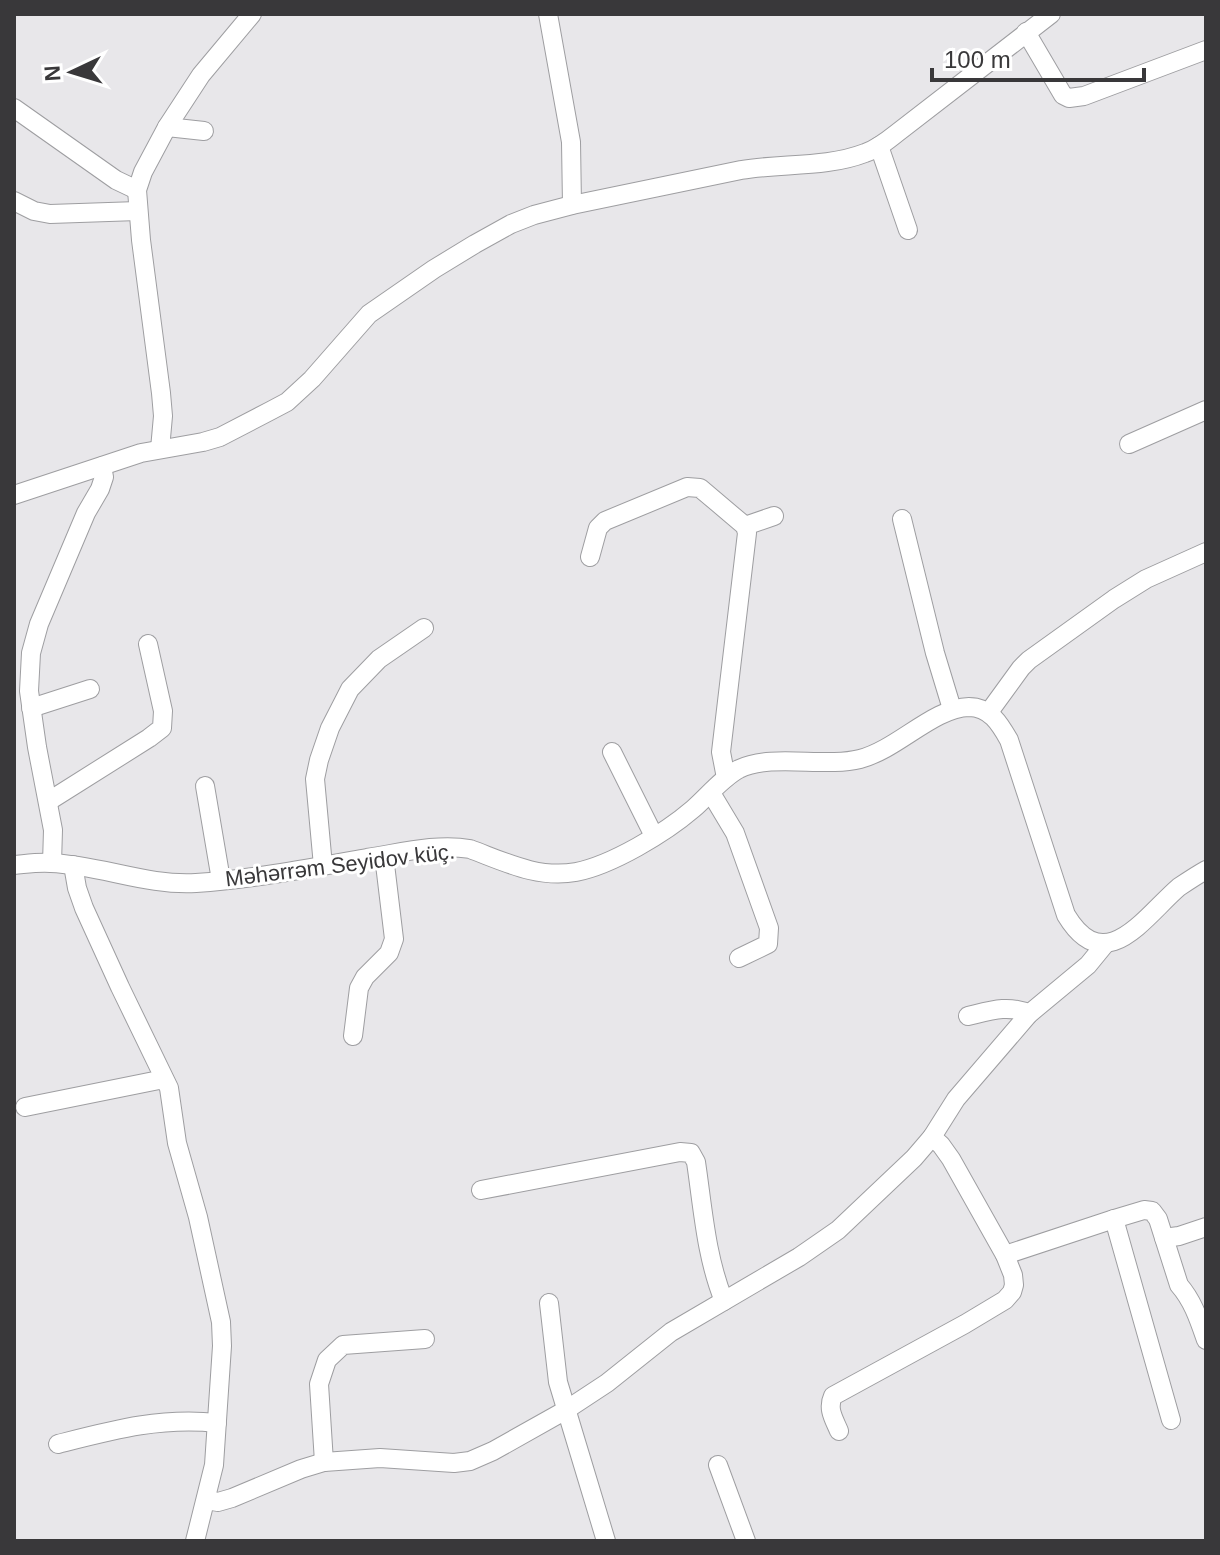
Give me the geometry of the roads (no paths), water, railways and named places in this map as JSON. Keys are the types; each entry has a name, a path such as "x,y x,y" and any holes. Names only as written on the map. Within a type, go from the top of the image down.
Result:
{"street":[{"path":"160,449 163,416 161,393 137,190 167,127 201,75 252,14"},
{"path":"548,14 571,142 572,205"},
{"path":"14,495 160,449 220,437 287,402 312,379 369,314 511,224 572,205 751,168 808,164 865,153 879,146 1051,14"},
{"path":"1026,32 1063,95 1069,98 1084,96 1206,50"},
{"path":"14,108 116,180 137,190"},
{"path":"167,127 204,131"},
{"path":"879,146 908,230"},
{"path":"14,201 34,211 50,214 138,211"},
{"path":"1129,444 1206,410"},
{"path":"52,863 53,830 49,801 31,708 29,670 22,654 39,624 86,513 100,489 104,477 102,466"},
{"path":"590,557 598,528 605,521 687,487 700,488 745,526 747,533 721,752 726,778"},
{"path":"745,526 774,516"},
{"path":"902,519 952,709 978,707 989,712 1009,740 1066,915 1074,928 1085,937 1106,943 1117,941 1129,935 1179,888 1206,870"},
{"path":"989,712 1029,660 1146,579 1206,552"},
{"path":"323,866 315,779 330,728 350,689 379,659 424,628"},
{"path":"49,801 162,728 163,711 148,644"},
{"path":"31,708 90,689"},
{"name":"Məhərrəm Seyidov küç.","path":"14,865 73,865 162,882 196,883 459,847 552,874 579,871 624,853 654,836 680,819 739,769 763,763 860,759 891,746 952,709"},
{"path":"612,752 654,836"},
{"path":"205,786 221,880"},
{"path":"711,793 735,833 769,928 768,944 739,958"},
{"path":"353,1036 359,988 365,977 389,953 394,939 384,856"},
{"path":"73,865 84,908 169,1088 177,1143 198,1217 221,1322 214,1465 195,1541"},
{"path":"206,1500 218,1502 232,1498 324,1462 380,1458 454,1463 470,1461 566,1410 607,1383 671,1332 799,1257 838,1230 894,1178 932,1137 956,1099 1029,1014 1088,965 1106,943"},
{"path":"968,1016 1006,1008 1029,1014"},
{"path":"25,1107 164,1079"},
{"path":"839,1431 831,1411 833,1396 965,1324 1005,1300 1012,1292 1013,1275 1005,1255 951,1159 932,1137"},
{"path":"481,1190 680,1152 691,1153 696,1162 709,1255 724,1301"},
{"path":"1005,1255 1144,1210 1152,1211 1158,1219 1179,1285 1187,1293 1197,1313 1206,1340"},
{"path":"1114,1219 1171,1420"},
{"path":"1164,1238 1206,1227"},
{"path":"549,1303 558,1382 606,1541"},
{"path":"324,1462 319,1384 327,1360 343,1345 425,1339"},
{"path":"58,1444 153,1422 190,1420 217,1423"},
{"path":"718,1465 746,1541"}]}
